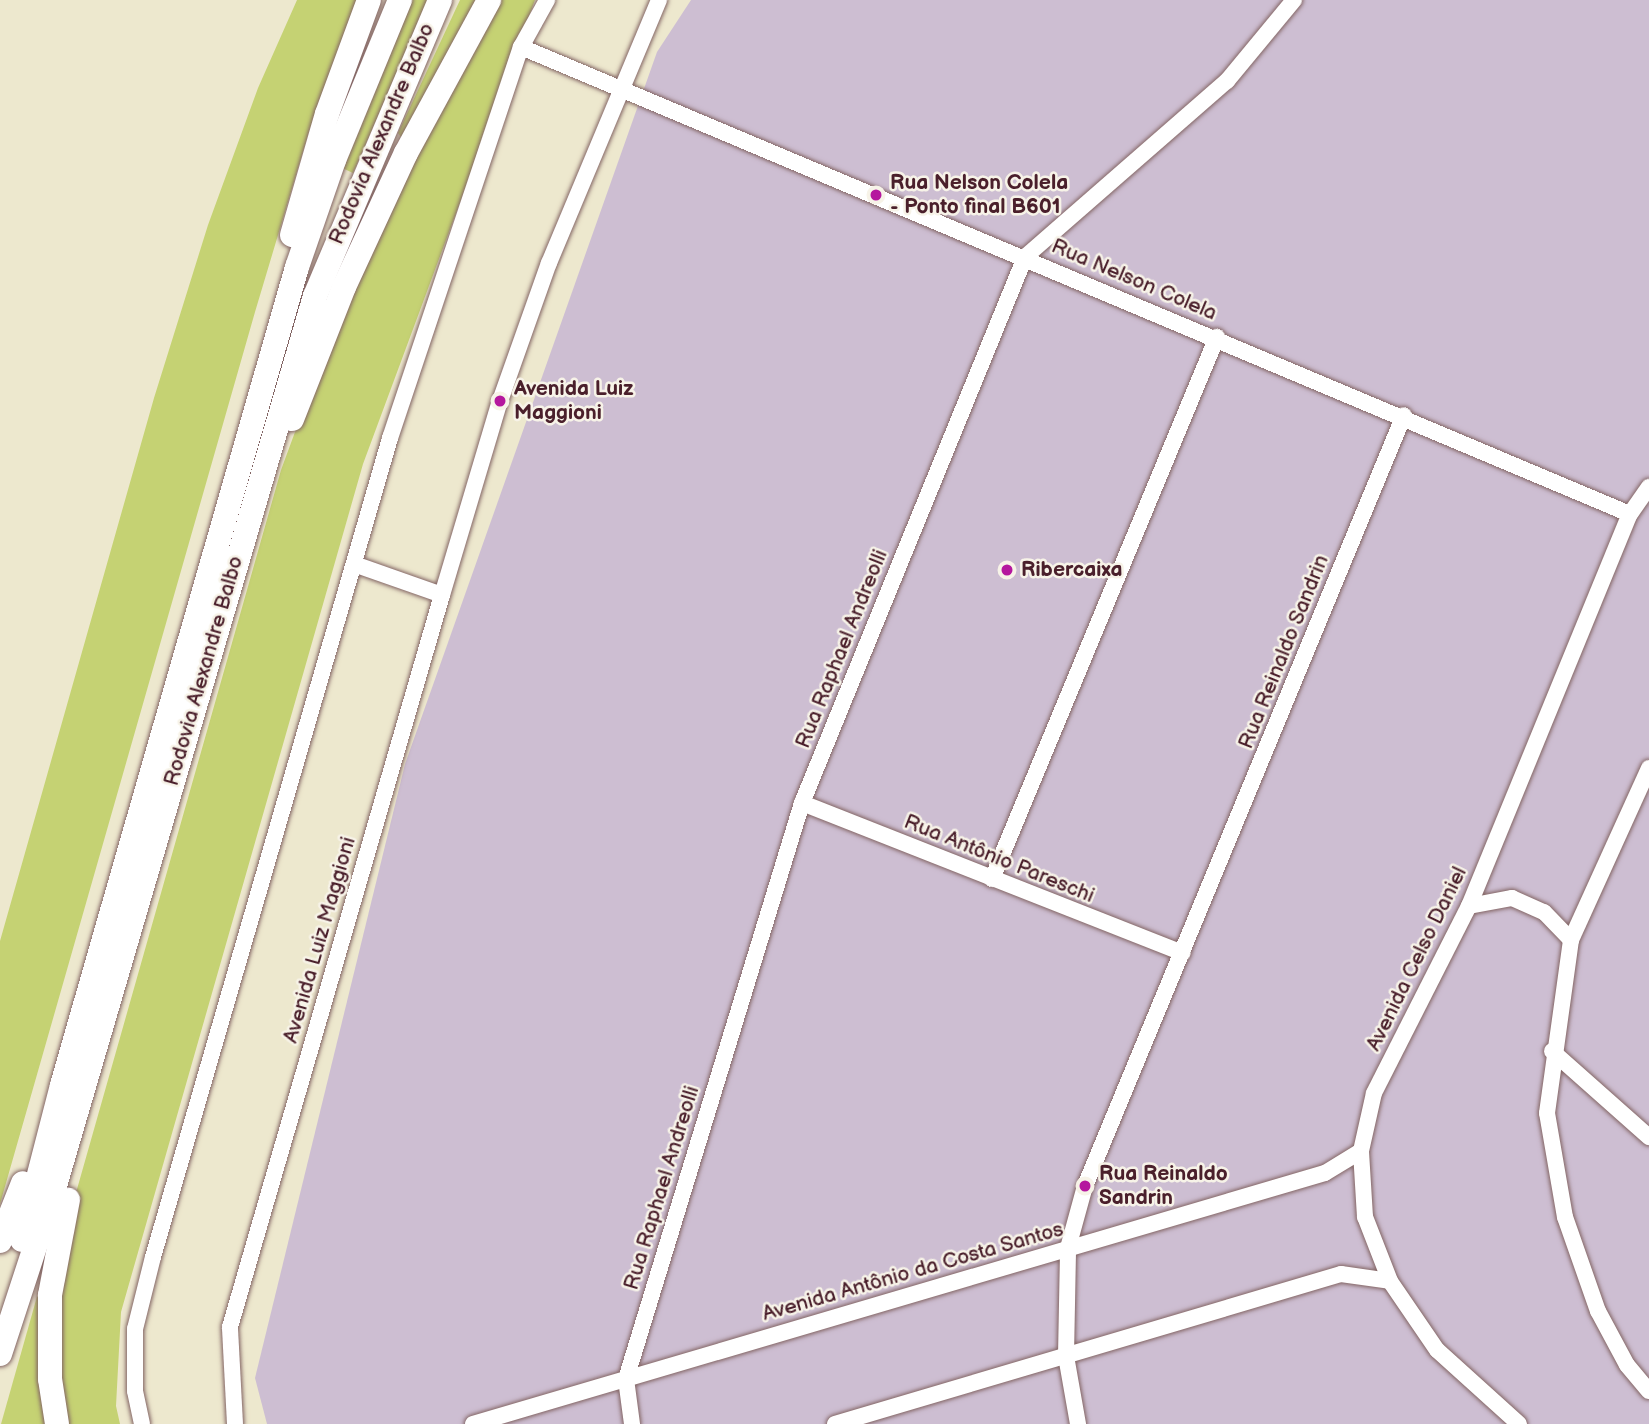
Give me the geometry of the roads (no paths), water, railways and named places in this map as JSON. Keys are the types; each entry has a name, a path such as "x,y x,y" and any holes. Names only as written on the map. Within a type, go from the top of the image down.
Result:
{"highway":[{"path":"230,494 308,175 369,0"},
{"name":"Rodovia Alexandre Balbo","path":"0,1326 62,1085 297,267 334,160 400,0"},
{"name":"Rodovia Alexandre Balbo","path":"0,1354 54,1189 228,583 316,296 440,0"},
{"path":"228,583 344,287 406,153 489,0"},
{"path":"57,1424 50,1379 50,1295 58,1232 143,916 177,764"},
{"path":"0,1241 62,1085"}],"street":[{"path":"142,1424 135,1391 135,1329 390,438 521,47 547,0"},
{"name":"Avenida Luiz Maggioni","path":"235,1424 230,1327 442,595 500,401 549,263 659,0"},
{"name":"Rua Raphael Andreolli","path":"632,1424 626,1379 802,803 1025,257 1227,82 1294,0"},
{"name":"Rua Nelson Colela","path":"521,47 1404,415 1630,514"},
{"path":"992,879 1217,337"},
{"name":"Rua Reinaldo Sandrin","path":"1078,1424 1066,1356 1068,1248 1085,1186 1404,415"},
{"name":"Avenida Celso Daniel","path":"1519,1424 1437,1350 1390,1280 1365,1217 1360,1151 1374,1093 1469,906 1630,514 1649,486"},
{"path":"354,564 442,595"},
{"path":"1649,768 1645,791 1570,940 1552,1051 1547,1113 1565,1217 1598,1311 1627,1365 1649,1391"},
{"name":"Rua Antônio Pareschi","path":"802,803 1182,953"},
{"path":"1469,906 1512,898 1544,912 1570,940"},
{"path":"1552,1051 1649,1137"},
{"name":"Avenida Antônio da Costa Santos","path":"473,1424 1325,1173 1360,1151"},
{"path":"835,1424 1341,1274 1390,1280"}],"place":[{"name":"Rua Nelson Colela - Ponto final B601","path":"876,195"},
{"name":"Avenida Luiz Maggioni","path":"500,401"},
{"name":"Ribercaixa","path":"1007,570"},
{"name":"Rua Reinaldo Sandrin","path":"1085,1186"}]}
